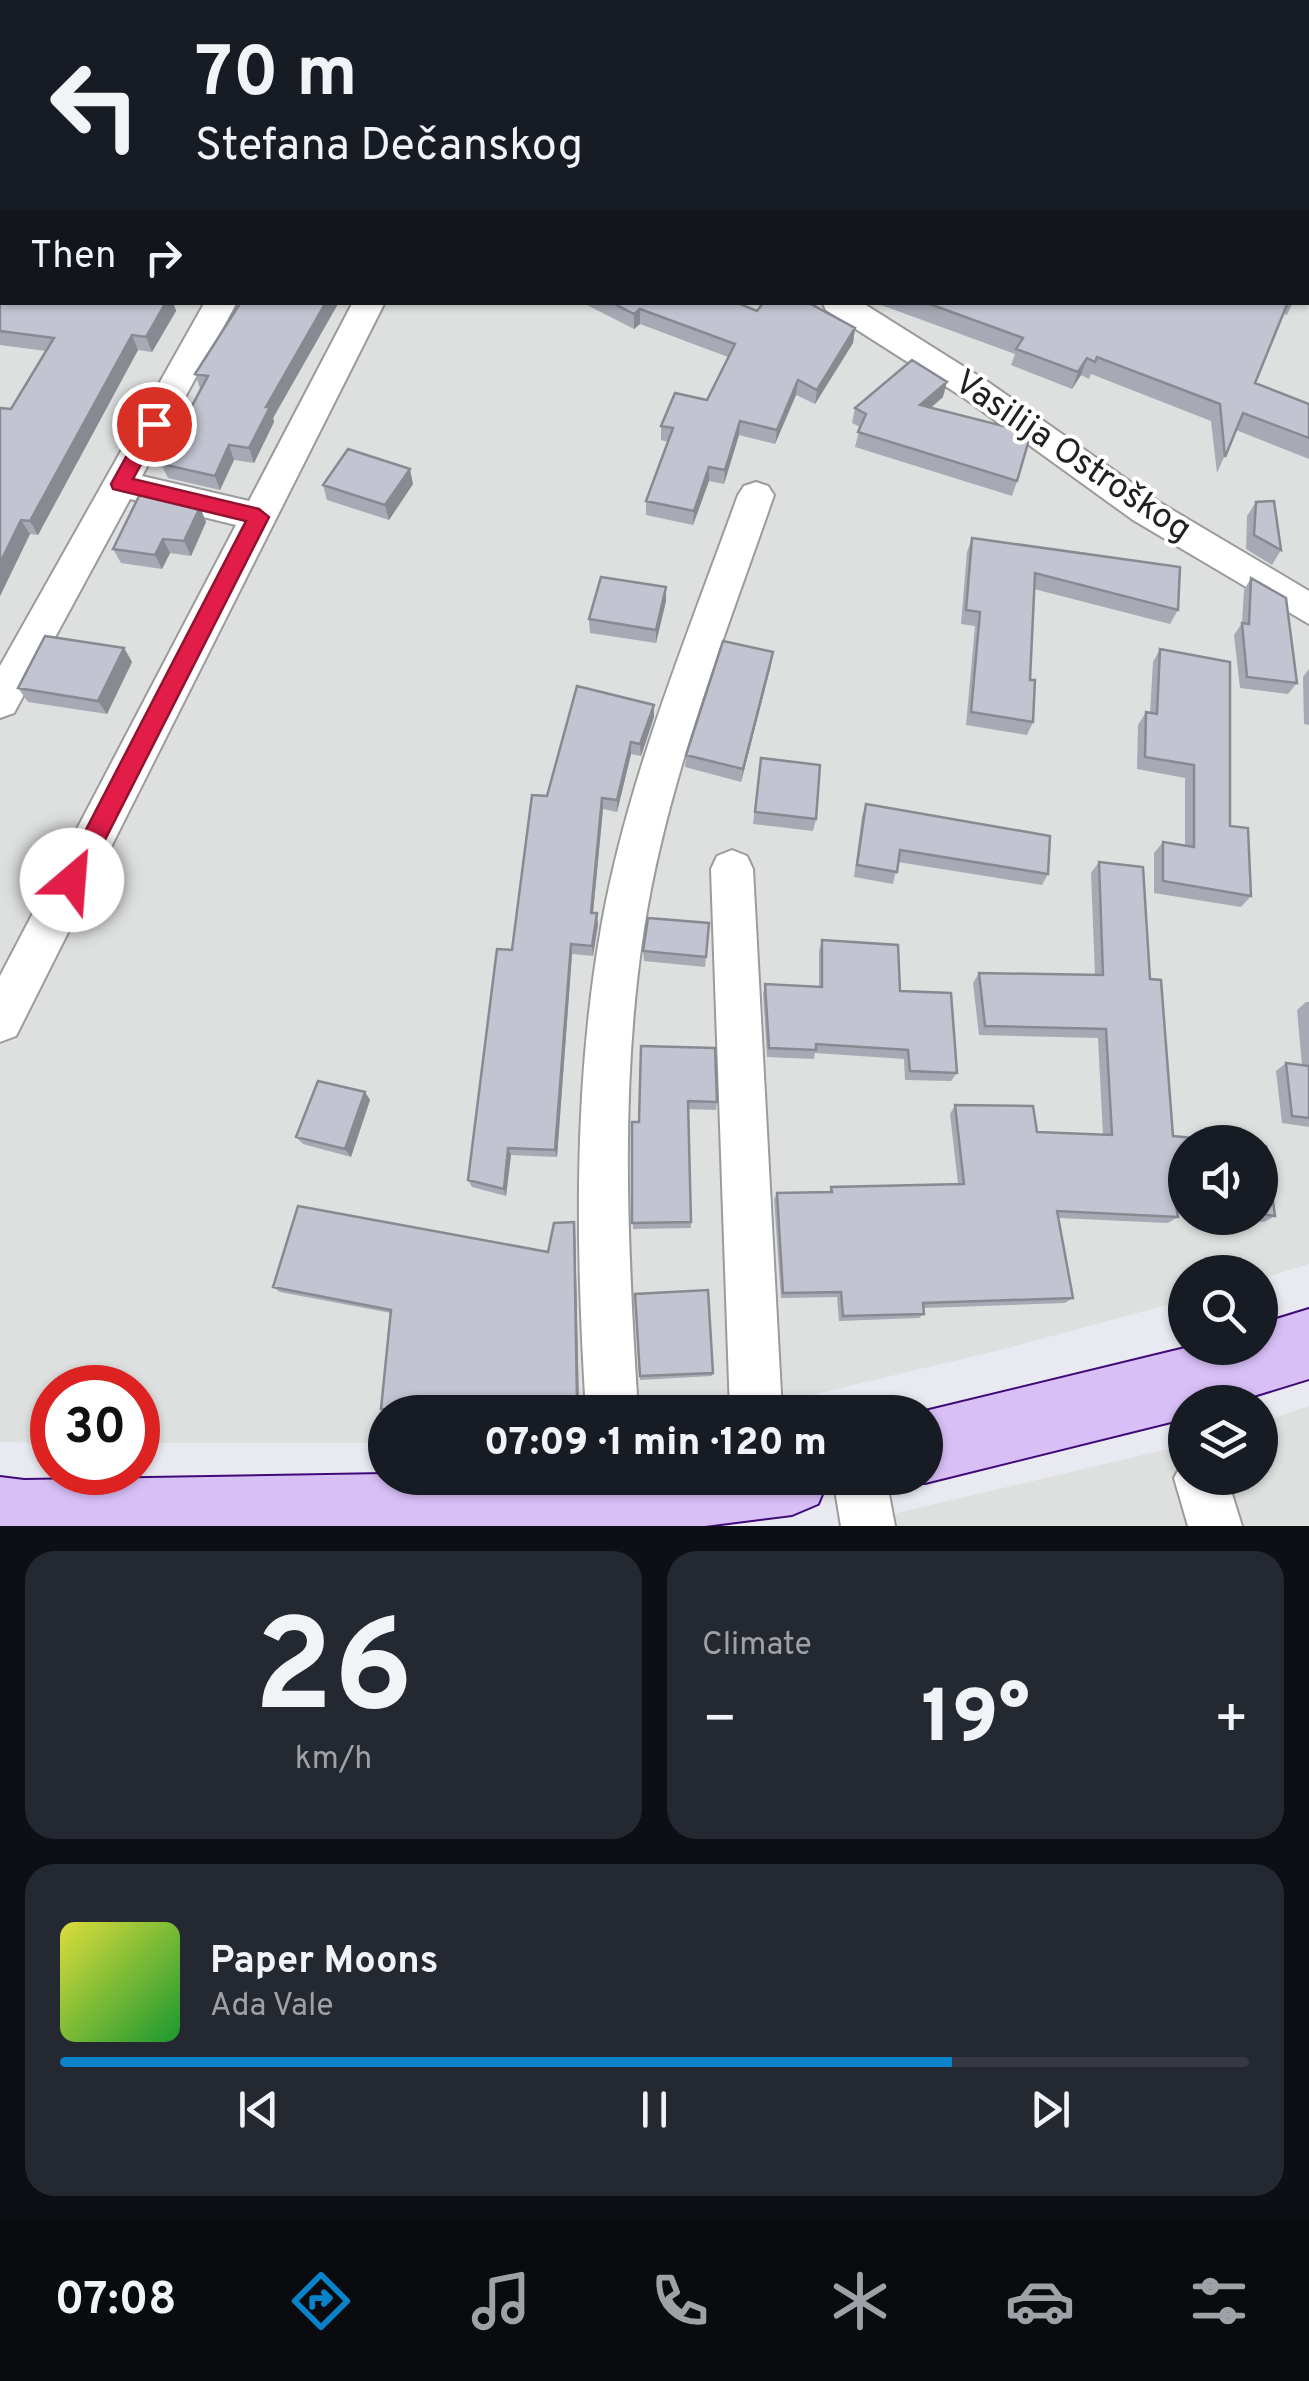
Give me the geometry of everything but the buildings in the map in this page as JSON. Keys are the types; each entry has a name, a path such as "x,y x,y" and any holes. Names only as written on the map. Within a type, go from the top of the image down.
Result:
{"main road":[{"path":"1219,1385 1309,1344"},
{"path":"943,1444 1168,1405"},
{"path":"0,1514 453,1510 569,1495"}],"street":[{"path":"0,702 219,305"},
{"path":"0,1021 367,305"},
{"name":"Vasilija Ostroškog","path":"841,305 976,390 1146,511 1309,610"},
{"path":"120,484 259,517"},
{"path":"611,1395 606,1273 606,1108 613,986 633,875 668,742 756,495"},
{"path":"732,868 755,1395"},
{"path":"863,1495 868,1526"},
{"path":"1207,1495 1215,1526"}],"shaded area":[{"path":"0,305 1309,305 1309,1264 1278,1273 1278,1255 1168,1255 1168,1305 811,1395 368,1395 368,1443 160,1443 160,1365 30,1365 30,1443 0,1442"},
{"path":"1309,1406 1309,1526 842,1526 1168,1449 1168,1495 1278,1495 1278,1417"}],"route":[{"path":"72,880 259,517 120,484 154,424"}]}
